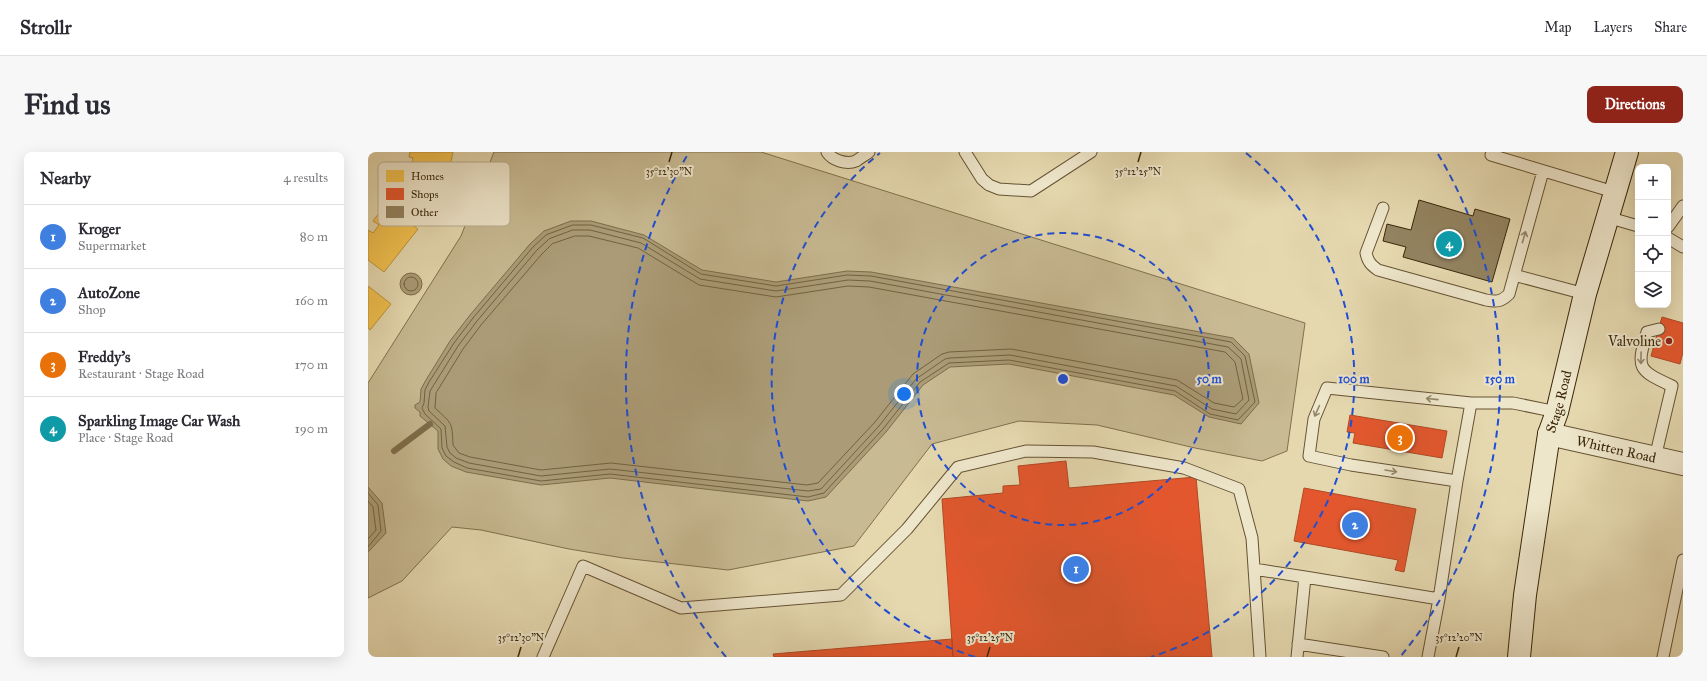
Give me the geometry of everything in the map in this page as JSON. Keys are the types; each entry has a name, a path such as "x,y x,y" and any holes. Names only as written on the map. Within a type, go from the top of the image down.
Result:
{"main road":[{"name":"Stage Road","path":"1519,657 1526,588 1549,434 1557,412 1585,294 1627,152"},
{"name":"Whitten Road","path":"1549,434 1683,464"}],"lane":[{"path":"827,152 830,157 839,161 854,161 869,152"},
{"path":"965,152 982,179 989,185 999,189 1031,191 1091,152"},
{"path":"1491,155 1614,192"},
{"path":"1383,208 1366,253 1367,259 1371,266 1378,270 1496,302 1502,301 1509,294 1543,171"},
{"path":"1671,223 1683,206"},
{"path":"1607,217 1635,225"},
{"path":"1671,240 1683,247"},
{"path":"1514,275 1585,294"},
{"path":"1655,458 1672,386 1649,375 1641,365 1641,352 1647,332 1659,329"},
{"path":"1456,481 1351,465 1309,456 1314,419 1327,388 1471,403 1514,403 1557,412"},
{"path":"1428,657 1439,599 1456,481 1471,403"},
{"path":"543,657 583,566 681,608 840,595 907,529 958,467 1026,451 1093,452 1184,468 1239,489 1252,538 1260,657"},
{"path":"1663,657 1683,560"},
{"path":"1254,569 1439,599"},
{"path":"1297,657 1305,578"},
{"path":"1298,644 1383,657"}],"shaded area":[{"path":"494,152 761,152 1305,323 1287,451 1262,461 1195,448 1097,425 1019,421 932,444 854,546 728,570 623,558 569,549 481,530 452,527 402,581 368,598 368,383 461,236 465,226 510,226 510,162 490,162"}],"water":[{"path":"571,221 591,221 644,235 702,270 776,282 847,271 871,272 1233,338 1249,354 1259,403 1241,424 1209,417 1174,395 1009,364 950,367 923,385 886,432 826,497 808,501 610,478 541,485 466,472 451,466 443,459 438,449 438,431 420,416 420,412 415,408 415,405 420,402 421,389 450,341 530,244 544,231"},
{"path":"411,273 419,276 422,284 419,292 411,295 403,292 400,284 403,276"},
{"path":"368,487 382,503 386,533 368,552"}],"building: Homes":[{"path":"410,152 453,152 451,162 412,162 413,158 409,157"},
{"path":"378,214 378,224 373,221"},
{"path":"378,226 414,226 418,229 384,272 368,260 368,230 373,233"},
{"path":"368,286 391,304 370,330 368,328"}],"building: Shops":[{"name":"Valvoline","path":"1662,317 1683,323 1683,352 1680,364 1651,356"},
{"path":"1350,415 1447,431 1442,458 1353,443 1355,433 1347,432"},
{"path":"1066,461 1069,488 1196,477 1212,657 953,657 942,499 1003,493 1003,486 1020,485 1018,466"},
{"path":"1304,488 1416,509 1404,572 1395,570 1398,560 1294,541"},
{"path":"952,639 953,657 774,657 773,654"}],"building: Other":[{"path":"1419,200 1473,216 1475,209 1510,219 1492,282 1403,257 1406,247 1383,241 1387,224 1411,230"}],"waterway":[{"path":"394,451 430,424"}],"place":[{"name":"Sparkling Image Car Wash","path":"1449,244"},
{"name":"Valvoline","path":"1669,341"},
{"name":"Freddy's","path":"1400,438"},
{"name":"AutoZone","path":"1355,525"},
{"name":"Kroger","path":"1076,569"}]}
